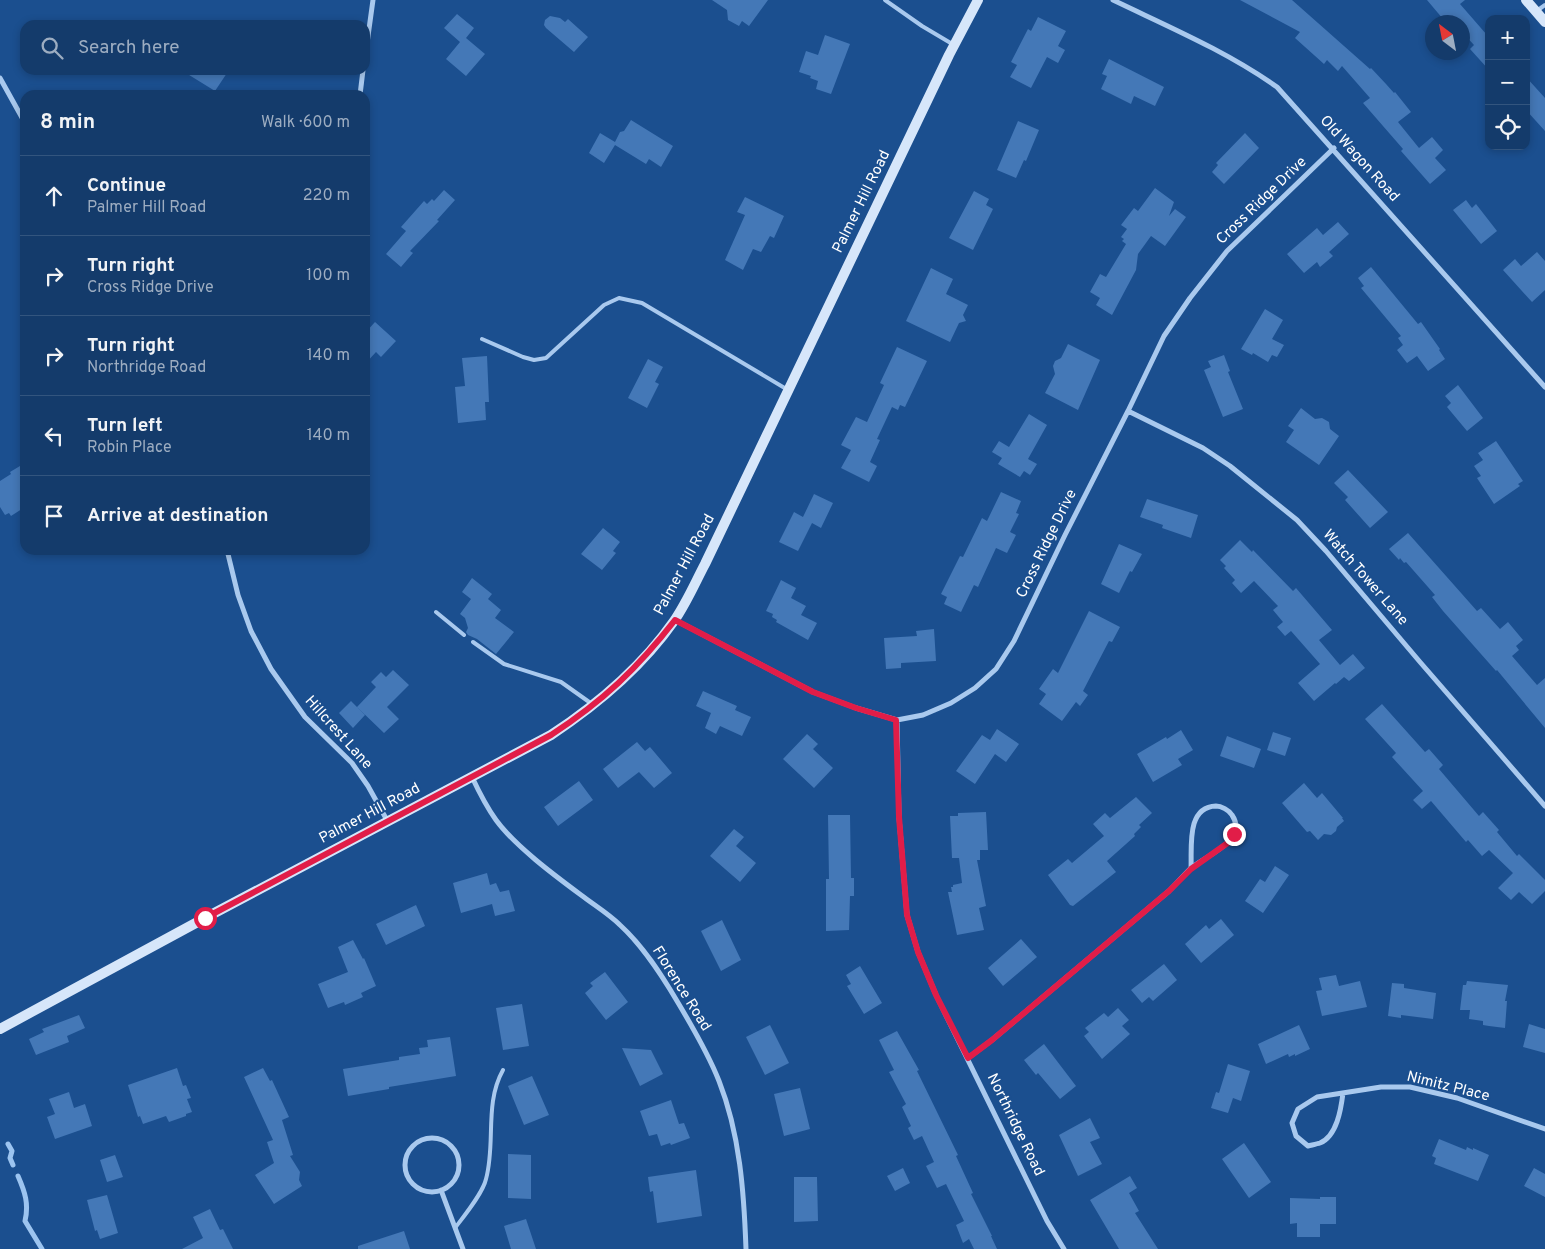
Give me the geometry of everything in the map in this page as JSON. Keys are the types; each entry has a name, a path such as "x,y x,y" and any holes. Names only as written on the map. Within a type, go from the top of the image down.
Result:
{"main road":[{"name":"Palmer Hill Road","path":"0,1029 551,735 594,705 622,681 675,620 705,564 954,45 978,0"},
{"path":"1526,0 1545,22"}],"street":[{"path":"370,22 373,0"},
{"name":"Old Wagon Road","path":"1113,0 1219,50 1248,66 1277,87 1334,148 1545,387"},
{"path":"361,90 363,75"},
{"path":"0,78 20,114"},
{"name":"Cross Ridge Drive","path":"675,620 813,692 896,720 923,715 951,703 975,688 996,669 1014,641 1164,336 1190,298 1227,251 1334,148"},
{"name":"Watch Tower Lane","path":"1128,411 1202,448 1230,466 1297,520 1326,551 1545,806"},
{"name":"Hillcrest Lane","path":"228,555 238,595 251,630 271,669 304,717 352,763 368,786 388,822"},
{"name":"Northridge Road","path":"896,720 899,817 907,915 918,952 936,995 1047,1220 1064,1249"},
{"name":"Florence Road","path":"472,777 481,797 514,840 580,895 620,924 636,942 662,976 694,1029 719,1081 730,1117 743,1184 746,1249"},
{"path":"968,1058 1140,916 1191,869 1229,842 1234,834 1236,824 1231,814 1220,806 1207,806 1197,814 1193,823 1191,869"},
{"name":"Nimitz Place","path":"1343,1093 1341,1109 1334,1129 1322,1142 1308,1146 1296,1136 1292,1123 1298,1109 1317,1097 1381,1087 1410,1087 1457,1098 1545,1129"},
{"path":"436,1138 447,1142 454,1150 458,1160 458,1171 454,1180 441,1190 430,1192 420,1189 411,1182 406,1172 406,1162 409,1151 416,1143 436,1138"},
{"path":"441,1190 463,1249"}],"lane":[{"path":"885,0 922,26 954,45"},
{"path":"1536,12 1545,5"},
{"path":"482,339 523,357 534,360 546,358 604,304 619,298 642,302 788,390"},
{"path":"436,612 464,635"},
{"path":"473,642 504,664 561,682 594,705"},
{"path":"455,1228 486,1181 492,1145 491,1111 496,1082 503,1070"}],"building":[{"path":"712,0 768,0 749,26 742,21 739,26 728,20 727,10"},
{"path":"1240,0 1292,0 1371,68 1395,92 1411,112 1398,122 1419,148 1432,137 1443,150 1435,158 1446,170 1430,184 1401,151 1403,149 1363,103 1370,98 1342,66 1338,71 1327,60 1324,64 1295,38 1300,32"},
{"path":"1427,0 1465,0 1460,4 1470,15 1448,15 1440,15"},
{"path":"457,14 474,28 466,38 485,54 466,76 446,59 460,42 444,28"},
{"path":"1470,15 1485,33 1485,66 1470,49 1474,45 1470,41"},
{"path":"550,16 560,18 565,22 568,19 588,37 574,52 544,25 545,20"},
{"path":"1038,17 1066,31 1058,46 1065,50 1058,63 1047,57 1031,88 1010,77 1017,65 1011,62 1028,29 1031,31"},
{"path":"825,35 850,44 831,94 816,89 818,81 810,78 811,76 799,72 806,51 818,55"},
{"path":"1109,59 1164,87 1155,106 1134,96 1131,104 1101,89 1107,76 1102,74"},
{"path":"189,75 226,75 216,90"},
{"path":"1530,81 1545,98 1545,131 1530,114"},
{"path":"631,120 673,146 661,167 649,159 646,164 615,145 604,163 589,153 600,133 615,142 620,132 624,131"},
{"path":"1018,121 1039,130 1026,161 1024,160 1016,178 997,170"},
{"path":"1245,133 1259,148 1224,184 1212,172 1218,165 1216,163"},
{"path":"1155,188 1174,202 1169,216 1175,209 1186,217 1165,246 1151,236 1138,254 1136,270 1112,315 1096,305 1100,298 1090,292 1100,274 1106,277 1126,244 1122,241 1124,239 1121,237 1127,229 1121,225 1134,208 1138,211"},
{"path":"444,190 455,200 437,220 439,221 410,251 413,253 401,267 386,254 406,231 401,227 424,201 427,204 432,199 434,201"},
{"path":"974,191 989,199 986,205 993,209 973,250 949,238"},
{"path":"745,197 784,216 774,238 770,236 761,252 753,249 743,270 725,260 745,215 737,212"},
{"path":"1466,200 1472,208 1476,204 1497,231 1481,244 1453,210"},
{"path":"1338,222 1349,234 1329,252 1333,256 1320,267 1317,262 1304,273 1287,254 1317,228 1323,235"},
{"path":"1537,252 1545,261 1545,290 1532,302 1503,270 1515,259 1521,266"},
{"path":"1371,267 1418,324 1421,322 1440,349 1445,359 1428,371 1417,356 1407,363 1397,350 1403,345 1398,338 1401,336 1361,288 1364,286 1358,278"},
{"path":"931,268 953,279 946,294 968,305 963,315 966,321 959,323 950,342 906,321"},
{"path":"1265,309 1283,320 1272,339 1284,345 1277,357 1272,355 1268,362 1253,353 1252,355 1241,349"},
{"path":"375,322 396,341 381,357 376,352 370,359 370,328"},
{"path":"1068,344 1100,360 1078,410 1045,393 1055,374 1053,366 1055,361 1061,358"},
{"path":"897,347 927,361 905,407 900,405 898,410 892,407 877,439 880,440 870,462 877,466 869,482 841,468 851,450 841,445 856,417 867,422 884,385 880,383"},
{"path":"1224,355 1230,371 1228,372 1243,409 1223,417 1204,370 1211,367 1208,361"},
{"path":"487,356 489,402 485,402 486,420 458,423 455,387 465,386 462,358"},
{"path":"648,359 663,367 655,382 659,384 647,408 628,398"},
{"path":"1458,385 1483,418 1467,431 1447,407 1451,403 1445,396"},
{"path":"1301,408 1315,419 1322,418 1329,422 1330,429 1339,436 1319,465 1286,442 1294,430 1288,426"},
{"path":"1029,414 1047,425 1028,459 1037,464 1030,475 1024,471 1020,477 998,464 1002,458 992,452 999,441 1009,447"},
{"path":"1496,441 1523,481 1518,484 1520,486 1494,504 1477,478 1481,476 1474,466 1483,460 1478,453"},
{"path":"20,466 20,510 11,516 9,513 5,515 0,507 0,481 11,474 10,472"},
{"path":"1348,470 1388,512 1370,528 1345,500 1348,497 1334,483"},
{"path":"1001,492 1021,501 1016,513 1019,514 1010,532 1016,535 1007,553 996,548 978,587 974,585 961,612 944,604 947,597 941,594 960,556 963,557 982,518 987,521"},
{"path":"814,494 833,503 821,528 812,523 798,551 779,542 794,512 803,517"},
{"path":"1147,499 1198,515 1191,538 1162,528 1163,525 1140,517"},
{"path":"603,528 620,542 613,551 616,553 602,570 581,554"},
{"path":"1408,533 1477,611 1481,608 1500,629 1508,622 1523,640 1516,646 1519,650 1512,656 1537,685 1545,678 1545,728 1497,670 1443,611 1432,597 1435,595 1406,562 1404,563 1400,558 1399,560 1389,549"},
{"path":"1240,540 1252,552 1253,550 1293,591 1296,588 1332,630 1319,640 1340,665 1353,654 1365,668 1349,681 1344,677 1314,701 1298,683 1320,664 1291,631 1285,636 1277,627 1283,622 1273,610 1278,606 1254,581 1241,593 1232,583 1235,580 1224,568 1226,566 1220,560"},
{"path":"1119,544 1142,554 1132,572 1130,571 1119,593 1101,584"},
{"path":"472,578 492,594 488,599 501,610 495,618 514,632 496,654 477,639 468,635 465,618 460,614 471,599 462,592"},
{"path":"781,580 796,588 791,598 806,606 801,615 817,623 808,640 776,622 777,620 772,617 773,614 766,611"},
{"path":"1089,611 1120,627 1112,642 1109,641 1083,691 1088,695 1080,706 1076,702 1062,721 1039,704 1046,694 1039,689 1053,669 1058,673"},
{"path":"934,629 936,661 901,663 901,668 886,669 884,638 917,636 916,631"},
{"path":"393,670 409,685 387,707 399,719 384,733 357,707 376,687 371,682 381,672 386,677"},
{"path":"703,691 737,706 735,710 751,717 742,736 720,726 716,734 705,728 711,713 696,706"},
{"path":"351,701 365,715 353,728 339,713"},
{"path":"1382,704 1425,752 1429,749 1443,765 1439,769 1479,816 1483,812 1499,830 1497,832 1517,856 1519,854 1545,880 1545,891 1532,904 1519,892 1511,900 1498,888 1513,873 1489,850 1482,856 1468,840 1466,842 1431,801 1422,809 1413,800 1423,791 1392,757 1396,753 1365,719"},
{"path":"997,729 1019,744 1006,762 995,754 975,784 956,771 982,735 990,740"},
{"path":"1181,730 1193,750 1178,759 1182,765 1153,782 1137,754"},
{"path":"1273,732 1291,738 1285,756 1267,750"},
{"path":"807,734 818,744 813,749 833,768 814,788 783,759"},
{"path":"1227,736 1261,749 1254,768 1220,756"},
{"path":"637,742 645,751 650,747 672,773 654,788 639,772 618,788 603,769"},
{"path":"579,781 593,800 558,826 544,807"},
{"path":"1304,783 1317,798 1322,793 1344,821 1331,835 1324,834 1318,840 1310,831 1307,832 1282,803"},
{"path":"1136,797 1152,813 1139,825 1141,827 1134,834 1135,836 1107,861 1116,872 1073,906 1070,905 1048,875 1068,859 1072,863 1104,836 1093,824 1105,813 1110,818"},
{"path":"986,812 988,850 980,850 980,860 977,860 986,906 979,908 984,930 957,935 948,892 952,892 951,887 953,885 962,883 959,858 952,858 950,816 958,816 958,813"},
{"path":"828,815 850,815 851,878 854,878 854,896 850,896 849,930 826,931 826,879 829,879"},
{"path":"734,829 744,837 736,846 756,863 740,882 710,856"},
{"path":"1275,866 1289,875 1263,913 1245,901 1260,879 1265,882"},
{"path":"487,873 490,885 496,883 500,892 509,890 515,911 495,916 492,904 461,913 453,883"},
{"path":"416,905 425,926 386,945 376,924"},
{"path":"1221,919 1234,935 1201,963 1185,944 1206,925 1209,929"},
{"path":"722,920 741,960 721,971 701,931"},
{"path":"1021,939 1037,957 1003,986 988,968"},
{"path":"353,940 364,958 376,986 361,993 363,997 345,1005 344,1002 328,1008 318,984 348,972 338,947"},
{"path":"1164,964 1177,980 1153,1001 1149,997 1142,1003 1131,990"},
{"path":"860,966 882,1003 864,1014 847,986 851,984 846,975"},
{"path":"605,972 628,1002 606,1020 585,993 593,986 590,983"},
{"path":"1336,975 1339,986 1360,981 1367,1007 1322,1016 1316,991 1322,990 1319,978"},
{"path":"1467,981 1508,985 1505,1001 1507,1001 1505,1028 1483,1025 1483,1021 1469,1019 1470,1010 1460,1010 1463,985 1466,985"},
{"path":"1392,983 1404,984 1404,988 1436,993 1433,1019 1401,1015 1401,1018 1388,1016"},
{"path":"522,1004 529,1046 503,1050 496,1008"},
{"path":"1118,1008 1129,1020 1122,1026 1130,1034 1102,1059 1084,1036 1089,1032 1085,1028 1104,1013 1108,1017"},
{"path":"79,1015 85,1028 67,1036 69,1042 36,1055 29,1039 44,1032 42,1029"},
{"path":"1529,1024 1545,1029 1545,1053 1523,1047"},
{"path":"770,1025 789,1063 765,1075 746,1037"},
{"path":"1299,1025 1310,1049 1295,1056 1295,1054 1289,1057 1288,1054 1266,1064 1258,1044"},
{"path":"897,1031 919,1070 917,1071 958,1155 956,1156 973,1193 971,1194 997,1249 974,1249 969,1239 963,1243 956,1225 964,1221 946,1184 937,1188 926,1166 934,1162 922,1136 914,1140 908,1128 911,1126 902,1107 906,1104 889,1072 894,1070 879,1040"},
{"path":"450,1037 456,1076 348,1096 343,1069 399,1060 399,1057 420,1054 419,1048 428,1047 427,1040"},
{"path":"1044,1044 1076,1086 1060,1099 1024,1060"},
{"path":"622,1048 651,1050 663,1074 640,1086"},
{"path":"1228,1064 1250,1071 1241,1101 1233,1098 1228,1113 1211,1108 1216,1092 1219,1093"},
{"path":"177,1068 183,1086 186,1085 191,1098 187,1099 192,1112 169,1122 166,1116 143,1124 140,1116 138,1117 128,1085"},
{"path":"263,1068 270,1081 272,1080 289,1117 282,1120 293,1155 290,1156 300,1172 299,1180 302,1186 274,1204 255,1175 274,1163 267,1142 273,1140 244,1077"},
{"path":"532,1076 549,1115 524,1125 508,1086"},
{"path":"800,1088 810,1129 784,1136 774,1094"},
{"path":"69,1092 74,1108 85,1104 92,1126 55,1139 47,1117 55,1114 49,1099"},
{"path":"671,1100 679,1124 684,1123 690,1138 671,1145 670,1143 661,1146 657,1134 649,1136 640,1111"},
{"path":"1090,1118 1100,1138 1090,1142 1102,1164 1078,1176 1059,1135"},
{"path":"1439,1139 1466,1150 1467,1147 1473,1150 1473,1148 1489,1155 1478,1181 1434,1164 1436,1158 1432,1156"},
{"path":"1244,1143 1271,1182 1249,1198 1222,1159"},
{"path":"508,1154 531,1155 531,1199 508,1198"},
{"path":"115,1155 123,1177 107,1182 100,1160"},
{"path":"903,1168 910,1183 895,1191 887,1176"},
{"path":"1534,1168 1545,1174 1545,1197 1524,1186"},
{"path":"696,1170 702,1216 657,1223 653,1191 650,1192 648,1177"},
{"path":"1130,1176 1137,1188 1129,1193 1139,1211 1135,1213 1158,1249 1119,1249 1090,1200"},
{"path":"794,1177 817,1177 818,1221 794,1222"},
{"path":"107,1195 118,1233 100,1239 97,1230 95,1231 87,1200"},
{"path":"1320,1197 1336,1197 1336,1224 1320,1224 1320,1237 1297,1237 1297,1223 1290,1224 1290,1198 1320,1199"},
{"path":"210,1209 220,1230 223,1229 233,1249 182,1249 203,1238 193,1217"},
{"path":"526,1219 536,1249 511,1249 504,1226"},
{"path":"404,1231 410,1249 358,1249 358,1246"}],"waterway":[{"path":"8,1144 12,1151 10,1158 13,1165"},
{"path":"18,1176 26,1198 25,1221 42,1249"}],"route":[{"path":"205,918 551,735 577,718 622,681 651,650 675,620 813,692 896,720 899,817 907,915 918,952 936,995 968,1058 1169,891 1191,869 1229,842 1234,834"}]}
